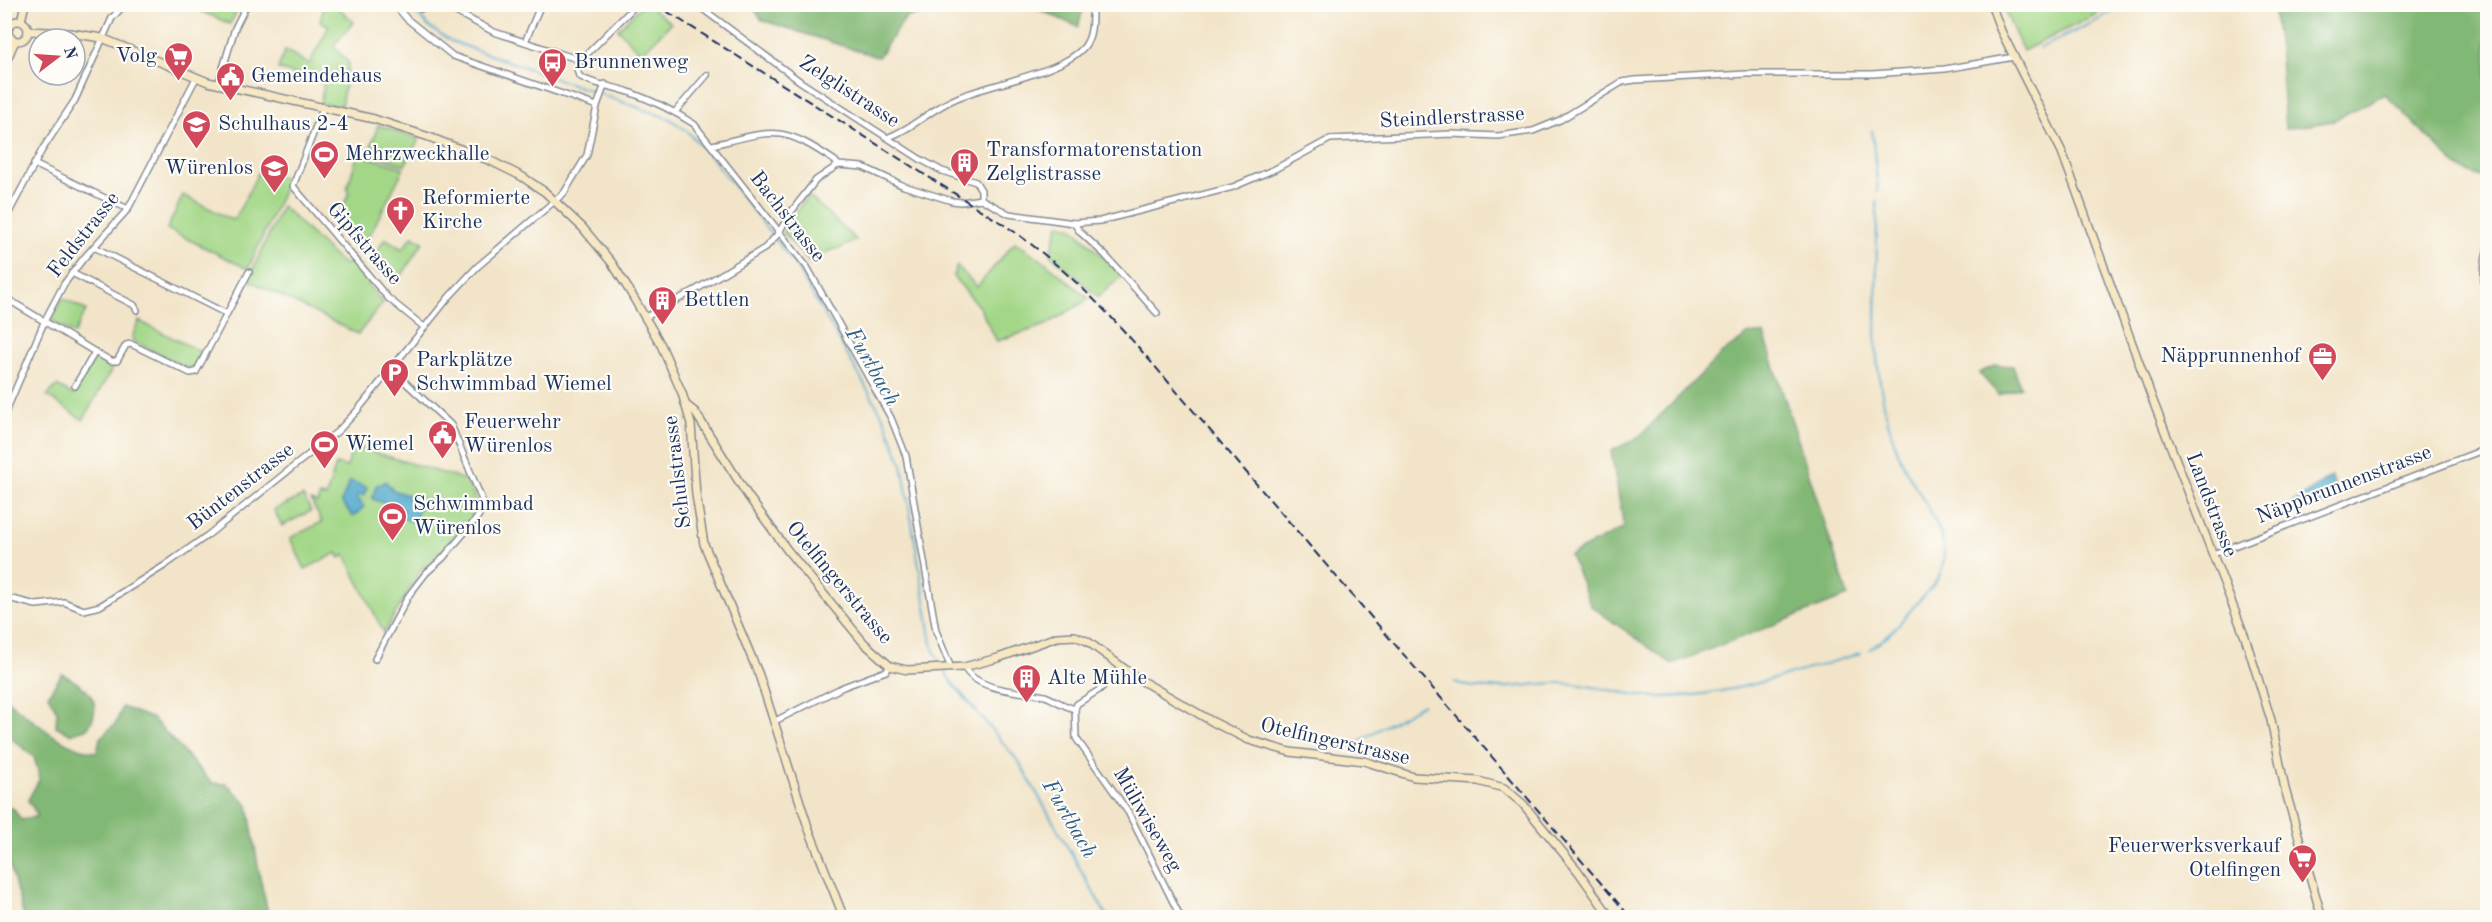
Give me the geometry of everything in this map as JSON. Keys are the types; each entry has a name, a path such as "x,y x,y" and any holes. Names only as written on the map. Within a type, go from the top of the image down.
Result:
{"street":[{"path":"21,21 25,4"},
{"path":"4,222 34,164 75,100 112,18 125,4"},
{"path":"218,85 235,28 248,4"},
{"path":"394,4 415,26 453,56 598,103"},
{"path":"525,42 541,4"},
{"path":"454,11 477,25 580,61 637,4"},
{"name":"Zelglistrasse","path":"696,4 801,82 932,166 976,182 981,190 981,199"},
{"name":"Landstrasse","path":"1990,4 2062,152 2153,402 2246,637 2263,690 2279,755 2284,789 2322,918"},
{"path":"889,137 905,132 939,107 956,98 1043,71 1071,57 1085,47 1092,32 1092,12"},
{"path":"27,28 21,21 14,22 6,31 15,40 24,39 27,33"},
{"name":"Schulstrasse","path":"87,35 102,38 135,50 195,78 374,119 490,161 521,176 555,201 598,245 620,274 646,317 675,376 686,405 692,435 699,522 704,543 716,578 752,658 775,722 813,844 844,918"},
{"path":"4,66 15,40"},
{"name":"Steindlerstrasse","path":"981,199 1009,214 1074,223 1100,221 1233,187 1275,169 1330,139 1452,134 1497,136 1533,131 1560,120 1622,82 1746,74 1872,74 1946,69 2014,57"},
{"name":"Bachstrasse","path":"580,61 577,69 579,76 585,81 629,92 675,112 694,124 807,267 897,432 912,483 936,632 949,668"},
{"path":"675,112 707,75"},
{"name":"Feldstrasse","path":"4,416 45,320 72,273 128,209 195,78"},
{"path":"555,201 564,193 587,155 598,103 604,87"},
{"name":"Gipfstrasse","path":"323,108 293,186 388,298 424,327"},
{"path":"904,147 905,132"},
{"path":"712,145 747,136 777,133 808,142 838,165"},
{"path":"34,164 128,209"},
{"path":"646,317 758,253 779,233 810,187 838,165 862,167 904,186 952,201 981,199"},
{"name":"Büntenstrasse","path":"4,597 36,604 64,602 84,610 99,606 164,566 208,535 344,425 424,327 483,262 555,201"},
{"path":"1074,223 1157,313"},
{"path":"94,247 225,313"},
{"path":"2487,247 2484,269 2487,314"},
{"path":"4,297 111,361 117,361 126,345 131,344 190,373 196,372 225,313 249,272"},
{"path":"72,273 134,305 137,310"},
{"path":"75,386 95,352"},
{"path":"375,658 409,595 426,573 443,558 477,518 482,507 482,500 451,425 391,369"},
{"name":"Otelfingerstrasse","path":"686,405 695,411 748,496 788,551 864,643 890,666 907,670 964,668 1057,636 1067,635 1087,641 1122,668 1213,722 1258,742 1319,757 1364,761 1414,777 1478,782 1504,788 1523,804 1578,871 1611,918"},
{"name":"Näppbrunnenstrasse","path":"2213,554 2487,448"},
{"path":"775,722 843,687 886,671 890,666"},
{"path":"964,668 976,679 994,687 1048,697 1062,706 1075,709 1077,704 1099,690 1122,668"},
{"name":"Müliwiseweg","path":"1075,709 1076,738 1128,812 1181,918"}],"green space":[{"path":"187,5 240,5 230,24"},
{"path":"324,5 335,5 354,22 333,46 349,63 341,106 320,103 324,84 278,69 285,50 309,64 329,26 320,21"},
{"path":"642,5 648,5 671,23 641,54 618,29"},
{"path":"751,5 1003,5 906,17 878,57 762,20"},
{"path":"1029,5 1084,5 1078,27"},
{"path":"2002,5 2108,5 2093,16 2023,51"},
{"path":"2273,5 2487,5 2487,179 2460,169 2385,94 2332,121 2285,129 2280,56"},
{"path":"378,125 419,139 405,165 369,154"},
{"path":"358,154 404,168 363,248 337,220 349,193 347,188"},
{"path":"261,167 288,180 248,269 167,229 183,195 232,220 235,219"},
{"path":"808,195 856,240 841,248 831,250 810,264 783,232"},
{"path":"282,206 338,260 346,265 353,258 372,281 368,285 383,303 358,334 248,280"},
{"path":"1059,224 1072,227 1122,276 1098,297 1050,254"},
{"path":"413,236 423,242 397,283 374,269 382,257 376,253 385,238 402,249"},
{"path":"1015,242 1045,262 1089,299 1046,325 997,341 979,307 953,276 957,266 977,287"},
{"path":"62,298 86,310 74,334 52,321"},
{"path":"139,321 201,352 194,368 190,369 133,341 132,337"},
{"path":"1749,334 1764,334 1848,596 1672,664 1591,606 1570,555 1624,528 1611,451 1638,438 1722,353"},
{"path":"95,357 113,367 83,420 47,396 57,386 73,395"},
{"path":"1996,365 2013,366 2021,387 1999,395 1979,373"},
{"name":"Schwimmbad Würenlos","path":"353,446 466,480 477,502 475,516 442,554 422,568 384,633 345,555 340,558 337,553 305,569 290,538 322,522 311,501 317,503 320,496 326,497 336,464 347,467"},
{"path":"303,496 311,511 282,526 274,510"},
{"path":"62,674 86,690 94,702 95,710 88,728 70,734 56,726 57,711 48,695"},
{"path":"2487,678 2487,720 2480,691"},
{"path":"7,700 61,740 85,750 97,752 100,738 116,723 122,707 153,719 212,783 227,784 248,805 269,917 24,917 5,848 5,805 14,809 21,820 38,816 28,800 40,778 34,757 12,739 5,724"}],"water":[{"path":"2331,477 2339,498 2296,514 2290,504"},
{"path":"350,481 367,487 364,496 358,495 357,497 364,507 353,517 341,502"},
{"path":"385,481 393,490 422,500 414,522 402,518 404,510 372,499 377,484 380,485"}],"waterway":[{"name":"Furtbach","path":"408,4 429,27 451,41 670,119 686,130 712,158 796,266 884,418 902,464 933,649 942,666"},
{"path":"2040,48 2098,20 2121,4"},
{"path":"1872,130 1878,192"},
{"path":"1870,649 1895,628 1931,587 1939,576 1944,562 1944,547 1940,532 1897,451 1888,422 1879,377 1876,348 1877,201"},
{"path":"1455,682 1480,688 1558,683 1645,696 1683,696 1760,683 1861,653"},
{"name":"Furtbach","path":"945,671 949,679 1019,762 1108,918"},
{"path":"1352,745 1423,704"}],"railway":[{"path":"655,4 1006,226 1043,253 1077,283 1139,348 1631,918"}],"place":[{"name":"Volg","path":"178,82"},
{"name":"Brunnenweg","path":"553,88"},
{"name":"Gemeindehaus","path":"230,102"},
{"name":"Schulhaus 2-4","path":"197,150"},
{"name":"Mehrzweckhalle","path":"324,180"},
{"name":"Transformatorenstation Zelglistrasse","path":"965,188"},
{"name":"Würenlos","path":"274,194"},
{"name":"Reformierte Kirche","path":"401,236"},
{"name":"Bettlen","path":"663,326"},
{"name":"Näpprunnenhof","path":"2322,382"},
{"name":"Parkplätze Schwimmbad Wiemel","path":"395,398"},
{"name":"Feuerwehr Würenlos","path":"443,460"},
{"name":"Wiemel","path":"324,470"},
{"name":"Schwimmbad Würenlos","path":"392,542"},
{"name":"Alte Mühle","path":"1026,704"},
{"name":"Feuerwerksverkauf Otelfingen","path":"2302,884"}]}
